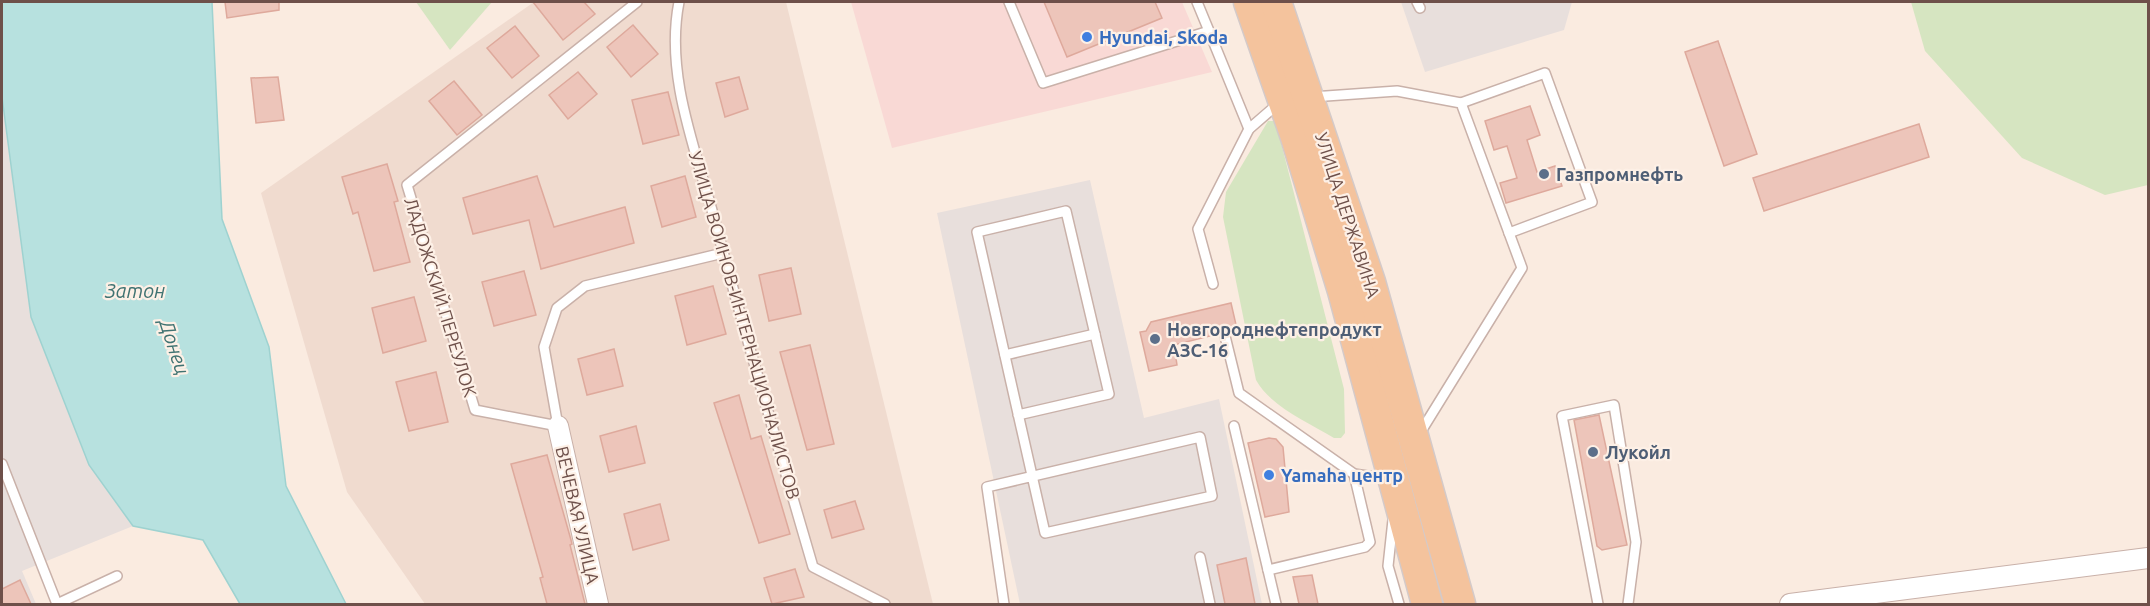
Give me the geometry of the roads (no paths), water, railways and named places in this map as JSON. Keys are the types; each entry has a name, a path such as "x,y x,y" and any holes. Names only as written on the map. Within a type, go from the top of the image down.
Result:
{"main road":[{"name":"УЛИЦА ДЕРЖАВИНА","path":"1249,2 1297,99 1370,282 1460,604"},
{"name":"УЛИЦА ДЕРЖАВИНА","path":"1276,2 1343,291 1427,604"}],"street":[{"name":"ВЕЧЕВАЯ УЛИЦА","path":"558,426 598,604"},
{"path":"1790,604 2148,558"}],"lane":[{"name":"ЛАДОЖСКИЙ ПЕРЕУЛОК","path":"558,426 475,410 408,184 637,2"},
{"name":"УЛИЦА ВОИНОВ-ИНТЕРНАЦИОНАЛИСТОВ","path":"679,2 674,27 674,63 723,253 813,567 885,604"},
{"path":"1009,2 1043,83 1209,30"},
{"path":"1197,2 1249,129"},
{"path":"1213,284 1198,229 1249,129 1297,99 1397,91 1461,103 1545,73 1593,202 1509,233"},
{"path":"1416,441 1522,268 1461,103"},
{"path":"1004,604 987,487 1032,476 1200,437 1212,496 1045,533 1032,476 1018,415 977,232 1066,211 1109,394 1018,415"},
{"path":"558,426 544,347 557,308 585,286 723,253"},
{"path":"1224,332 1239,393 1354,474 1395,485 1388,566 1399,604"},
{"path":"1005,355 1095,334"},
{"path":"1598,604 1562,416 1614,405 1636,542 1628,604"},
{"path":"1234,426 1276,604"},
{"path":"2,464 57,604 117,576"},
{"path":"1268,570 1365,547 1370,542 1354,474"},
{"path":"1200,557 1210,604"}],"water":[{"name":"Затон","path":"2,2 212,2 222,219 269,347 286,486 346,604 240,604 203,540 133,526 89,465 31,317 2,97"}],"place":[{"name":"Hyundai, Skoda","path":"1087,37"},
{"name":"Газпромнефть","path":"1544,174"},
{"name":"Новгороднефтепродукт АЗС-16","path":"1155,339"},
{"name":"Лукойл","path":"1593,452"},
{"name":"Yamaha центр","path":"1269,475"}],"water label":[{"name":"Донец","path":"175,347"}]}
